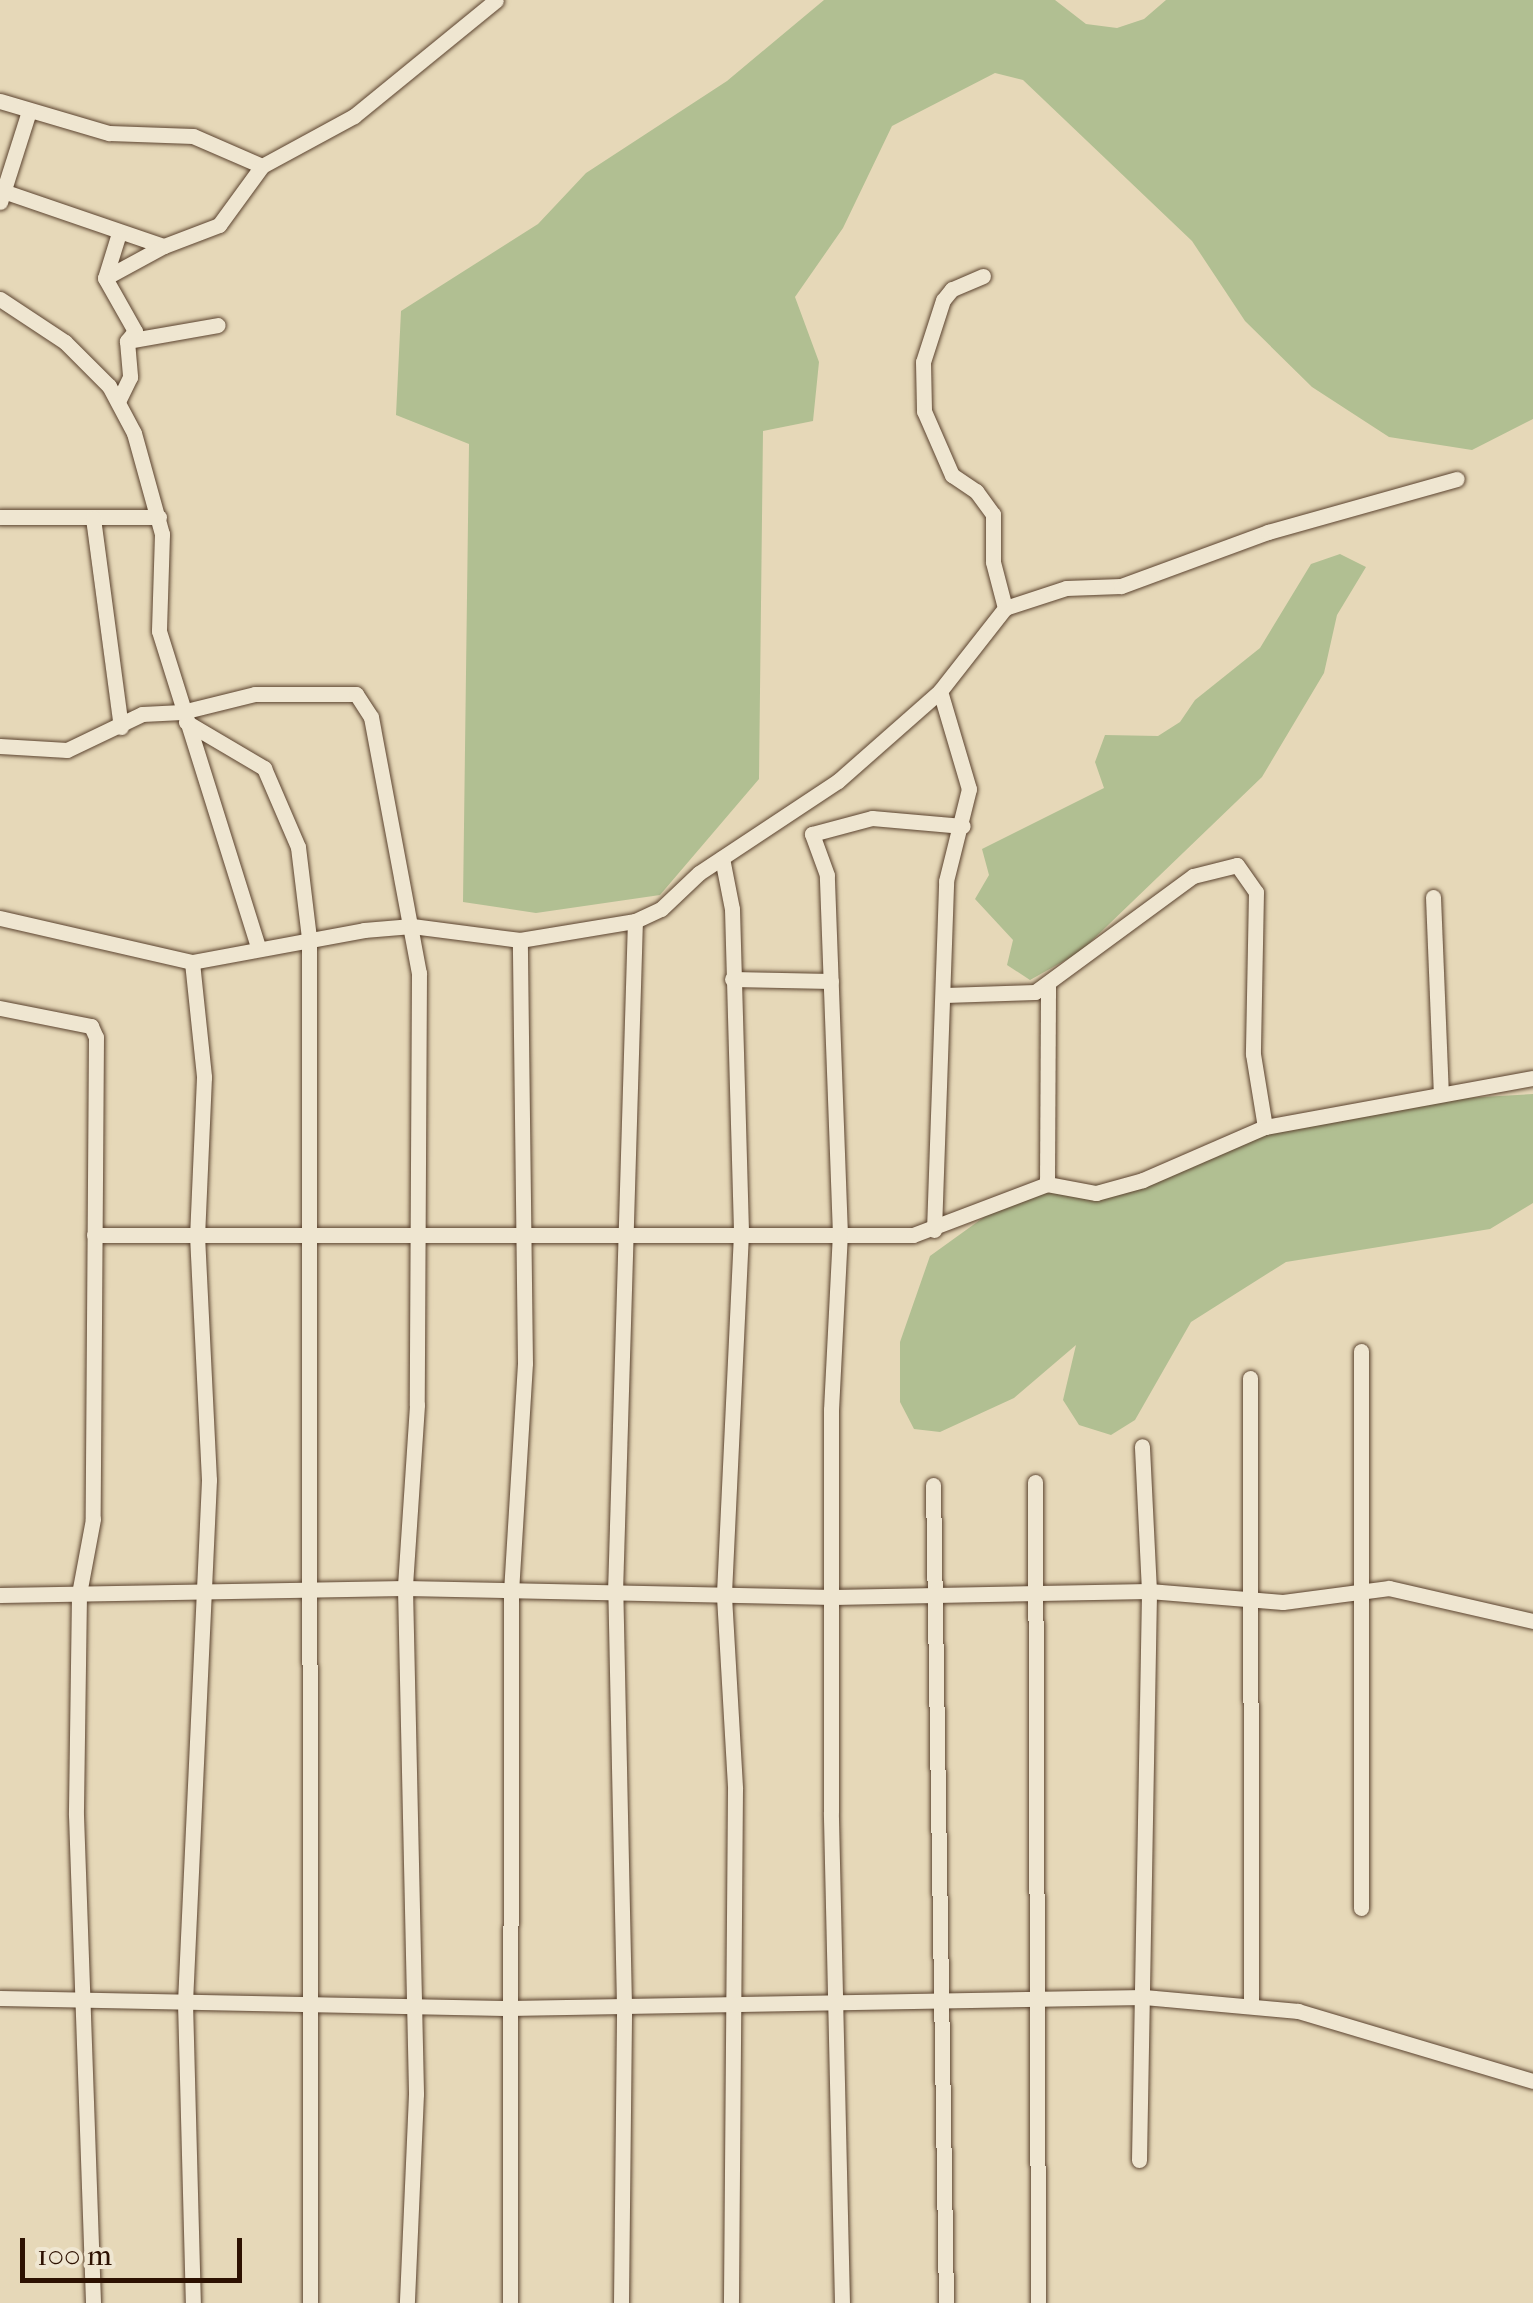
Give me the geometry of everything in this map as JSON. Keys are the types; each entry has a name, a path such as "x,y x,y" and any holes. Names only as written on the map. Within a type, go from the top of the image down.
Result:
{"street":[{"path":"105,278 164,246 219,225 262,166 354,116 496,0"},
{"path":"0,101 109,133 194,136 262,166"},
{"path":"29,111 1,194 164,246"},
{"path":"119,233 105,278 135,331 127,341 130,376 119,400"},
{"path":"984,276 952,289 943,300 924,362 924,411 952,476 976,491 993,514 994,562 1005,608"},
{"path":"0,300 65,342 119,400 159,516 164,560 159,631 258,948"},
{"path":"127,341 218,325"},
{"path":"0,918 192,962 309,938 412,926 520,940 635,921 662,909 722,858 800,809 940,691 1005,608 1066,588 1121,586 1268,532 1457,479"},
{"path":"0,518 159,516"},
{"path":"93,518 121,728"},
{"path":"934,1230 946,881 963,826 966,766 940,691"},
{"path":"0,746 68,750 121,728 124,719 142,714 184,717 268,693 342,692 364,700 419,973 418,1234 405,1588 404,1768 415,2003 414,2233 408,2303"},
{"path":"184,717 264,768 298,847 309,938 310,2303"},
{"path":"800,809 827,874 840,1235 831,1410 842,2303"},
{"path":"812,834 872,818 963,826"},
{"path":"722,858 731,895 741,1233 724,1596 734,1790 728,2005 731,2303"},
{"path":"945,995 1023,996 1048,986 1194,876 1237,865 1256,892 1254,1054 1265,1127"},
{"path":"1433,897 1441,1094"},
{"path":"622,2303 624,2006 615,1593 635,921"},
{"path":"510,2303 511,1592 524,1363 520,940"},
{"path":"192,962 204,1077 197,1236 204,1264 208,1590 185,2002 193,2303"},
{"path":"732,979 831,981"},
{"path":"1047,1184 1048,986"},
{"path":"0,1008 94,1030 93,1519 79,1594 82,1995 93,2303"},
{"path":"94,1235 840,1235 934,1230 1047,1184 1096,1193 1144,1180 1265,1127 1533,1078"},
{"path":"1361,1351 1362,1908"},
{"path":"1250,1378 1246,1599 1251,2006"},
{"path":"1139,2160 1149,1590 1142,1446"},
{"path":"1035,1482 1033,1592 1040,1999 1038,2303"},
{"path":"934,1484 946,2303"},
{"path":"0,1595 405,1588 833,1598 1149,1590 1246,1599 1360,1596 1389,1588 1533,1621"},
{"path":"0,1998 82,1995 185,2002 415,2003 509,2008 1144,1997 1298,2011 1533,2081"}],"green space":[{"path":"824,0 1055,0 1086,24 1117,28 1144,19 1166,0 1533,0 1533,419 1472,450 1389,437 1312,387 1245,321 1192,241 1023,80 995,73 892,126 843,228 795,297 819,362 813,421 763,431 759,779 660,895 536,913 463,902 469,444 396,415 401,311 538,224 586,173 727,81"},
{"path":"1340,554 1366,567 1337,615 1324,673 1262,777 1080,952 1030,980 1007,965 1013,940 975,899 989,875 982,849 1104,788 1095,762 1105,735 1158,736 1180,722 1195,700 1260,648 1311,564"},
{"path":"1533,1094 1533,1203 1490,1229 1286,1262 1191,1322 1135,1420 1111,1435 1079,1425 1063,1400 1076,1345 1014,1398 940,1432 914,1429 900,1402 900,1342 930,1256 998,1207 1053,1190 1159,1177 1270,1131 1447,1099"}]}
